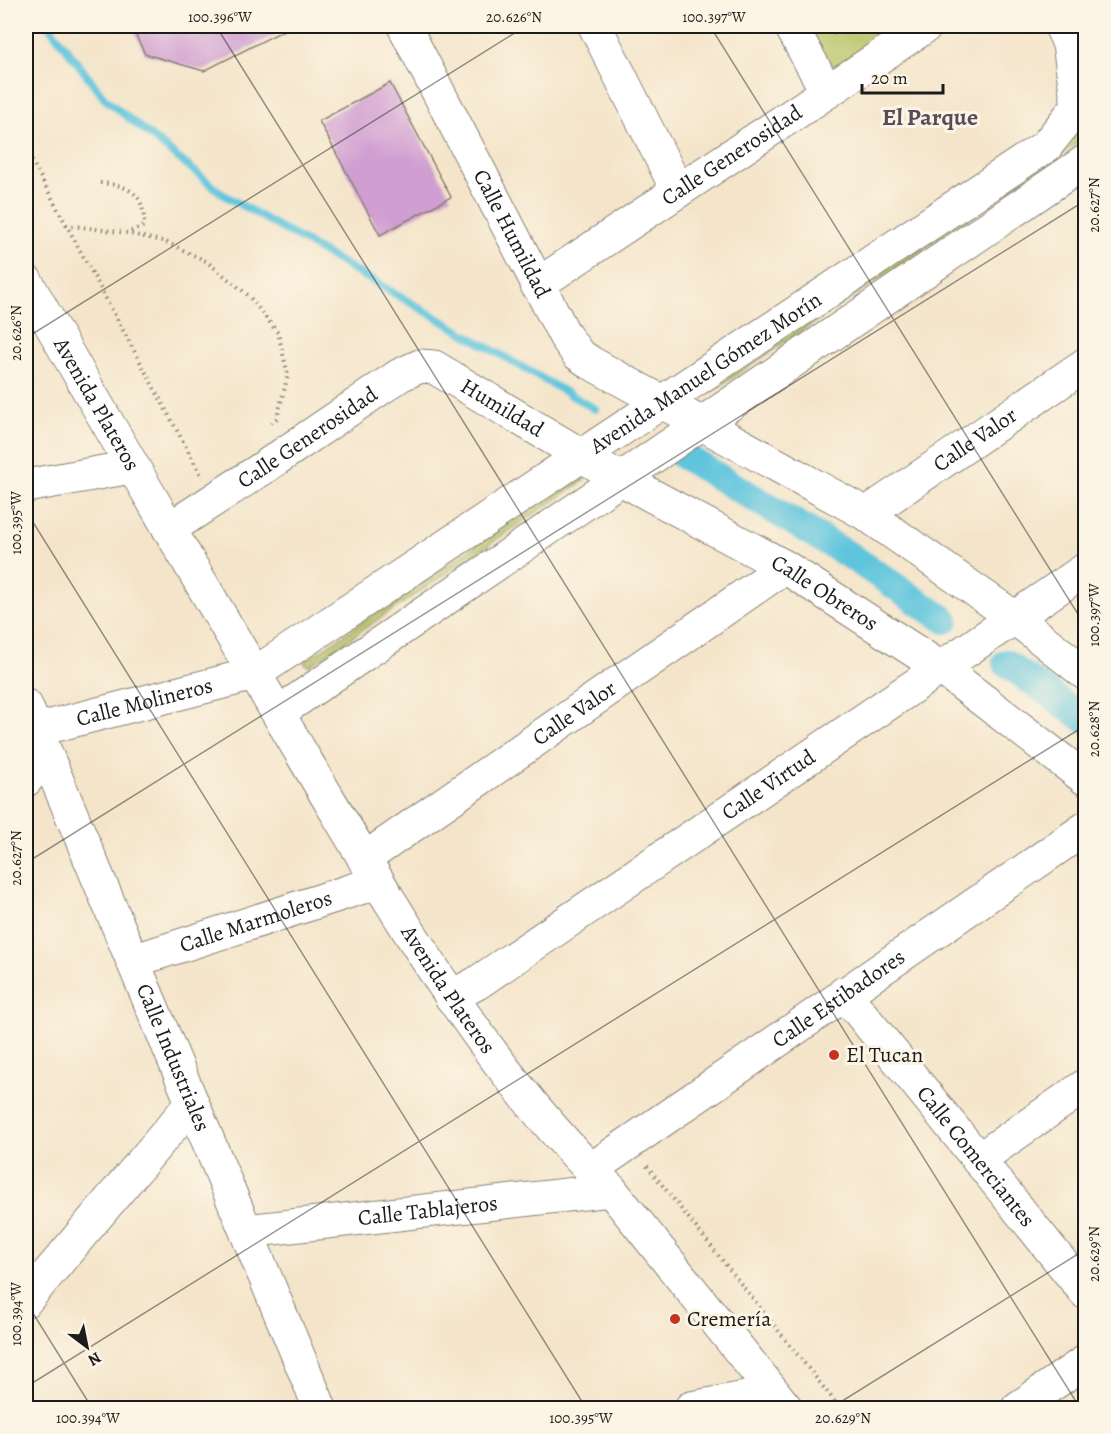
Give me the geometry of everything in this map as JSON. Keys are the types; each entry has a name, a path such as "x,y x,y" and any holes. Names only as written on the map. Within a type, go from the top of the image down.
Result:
{"street":[{"name":"Calle Humildad","path":"404,26 537,285 565,336 578,354 702,423"},
{"path":"595,26 678,191"},
{"path":"791,26 826,92"},
{"name":"Calle Generosidad","path":"537,285 926,26"},
{"name":"Avenida Manuel Gómez Morín","path":"254,674 1046,146 1078,106 1069,44 1061,26"},
{"name":"Avenida Manuel Gómez Morín","path":"278,713 1086,161"},
{"name":"Avenida Plateros","path":"26,280 168,529 371,870 451,997 532,1104 601,1180 779,1401"},
{"name":"Calle Valor","path":"866,514 1086,364"},
{"name":"Calle Generosidad","path":"206,505 399,375 420,366"},
{"name":"Humildad","path":"420,366 434,367 621,478"},
{"path":"702,423 866,514 1015,618 1086,674"},
{"path":"26,486 131,466"},
{"name":"Calle Obreros","path":"621,478 785,567 941,668 1086,779"},
{"path":"168,529 206,505"},
{"name":"Calle Valor","path":"371,870 785,567"},
{"name":"Calle Virtud","path":"451,997 487,976 1086,570"},
{"name":"Calle Molineros","path":"36,730 254,674"},
{"path":"26,780 36,730"},
{"name":"Calle Industriales","path":"36,730 320,1408"},
{"name":"Calle Estibadores","path":"601,1180 628,1142 1086,828"},
{"name":"Calle Marmoleros","path":"133,961 371,870"},
{"name":"Calle Comerciantes","path":"844,993 1086,1293"},
{"path":"978,1160 1086,1085"},
{"path":"26,1300 192,1103"},
{"name":"Calle Tablajeros","path":"246,1231 601,1180"},
{"path":"1018,1408 1086,1361"},
{"path":"691,1408 779,1401"}],"path":[{"path":"825,26 833,33 843,32 852,26"},
{"path":"26,150 206,505"},
{"path":"100,183 117,184 134,193 144,209 144,226 126,233"},
{"path":"66,225 126,233 166,242 206,261 248,295 278,333 288,375 277,418 269,426"},
{"path":"628,1142 840,1408"}],"green space":[{"path":"800,26 898,26 841,63 828,67"},
{"path":"1085,119 1081,136 1062,156 709,393 705,388"},
{"path":"580,475 584,480 309,666 304,662"}],"building":[{"path":"131,26 292,26 204,71 145,54"},
{"path":"390,83 451,197 380,235 319,121"}],"waterway":[{"path":"49,26 105,99 224,195 595,409"},
{"path":"682,455 852,557 945,620"},
{"path":"1006,663 1086,720"}],"place":[{"name":"El Tucan","path":"834,1055"},
{"name":"Cremería","path":"675,1319"}],"district":[{"name":"El Parque","path":"930,117"}]}
